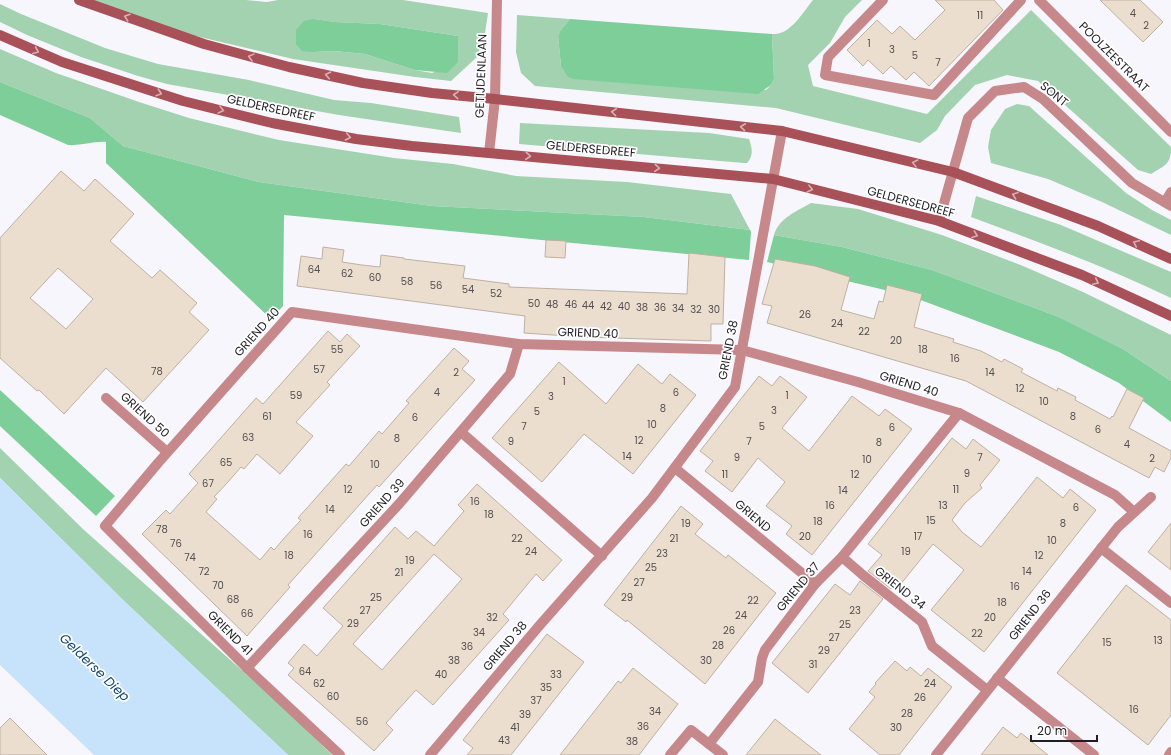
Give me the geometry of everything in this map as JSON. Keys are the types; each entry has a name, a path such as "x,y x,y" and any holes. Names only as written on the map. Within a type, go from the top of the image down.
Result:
{"main road":[{"path":"79,0 204,44 289,67 364,82 432,94 495,99 782,131 953,172 1098,226 1171,259"},
{"name":"GELDERSEDREEF","path":"0,35 62,62 183,101 272,123 356,139 489,153 773,179 939,221 1082,275 1171,316"}],"street":[{"name":"GETIJDENLAAN","path":"489,153 495,99 496,0"},
{"path":"883,0 828,57 825,75 934,95 1021,0"},
{"name":"POOLZEESTRAAT","path":"1039,0 1171,132"},
{"name":"SONT","path":"939,221 968,118 995,90 1024,87 1043,99 1132,183 1168,204 1171,192"},
{"name":"GRIEND 38","path":"430,755 539,626 652,498 735,386 782,131"},
{"name":"GRIEND 40","path":"105,526 167,452 292,312 519,344 742,350 858,382 959,413 1115,495 1134,512"},
{"name":"GRIEND 39","path":"247,668 397,507 510,374 519,344"},
{"name":"GRIEND 50","path":"106,398 167,452"},
{"name":"GRIEND 37","path":"709,744 758,682 762,658 765,650 815,584 842,557 959,413"},
{"path":"461,432 602,556"},
{"name":"GRIEND","path":"675,468 815,584"},
{"name":"GRIEND 36","path":"936,755 1118,527 1151,497"},
{"name":"GRIEND 41","path":"105,526 247,668 340,755"},
{"path":"1101,548 1171,603"},
{"name":"GRIEND 34","path":"842,557 920,620 932,646 987,690"},
{"path":"997,678 1094,755"},
{"path":"670,755 691,730 723,755"}],"green space":[{"path":"83,0 246,0 267,2 278,0 403,0 488,13 485,33 477,57 451,81 293,59 166,29","holes":["314,19 334,22 380,24 458,36 458,62 432,73 415,70 365,54 334,51 314,52"]},
{"path":"813,0 862,0 845,17 830,43 808,65 813,86 927,114 1031,10 1171,147 1170,158 1166,164 1151,174 1138,170 1038,81 1007,75 975,85 945,116 937,130 920,143 776,108 535,86 521,73 516,52 517,15 570,19 560,31 558,36 561,66 766,90 774,79 772,34 779,34 790,27 796,22"},
{"path":"0,4 105,48 158,64 249,80 334,100 371,103 459,117 461,133 339,115 167,84 138,76 81,57 27,35 0,22"},
{"path":"314,19 335,22 380,24 458,36 458,62 447,73 415,70 365,54 334,51 302,51 296,44 296,30 304,21"},
{"path":"570,19 772,34 774,79 771,85 758,94 573,79 568,77 561,66 558,36 560,31"},
{"path":"0,49 56,73 139,102 189,118 279,140 394,158 453,164 516,176 627,182 731,194 750,230 644,217 432,206 259,182 123,146 90,118 0,82"},
{"path":"0,82 90,118 123,146 259,182 432,206 644,217 750,230 749,260 284,215 283,306 271,319 106,163 106,142 68,145 0,115"},
{"path":"1017,104 1029,106 1126,193 1152,210 1171,220 1171,235 1102,202 1048,179 991,163 988,147 991,130 1005,109"},
{"path":"520,123 709,133 749,139 752,154 747,163 744,163 519,144"},
{"path":"976,196 1061,225 1171,272 1171,298 1097,265 971,217"},
{"path":"811,203 858,209 942,235 1023,266 1083,292 1171,335 1171,381 1123,349 1059,317 932,270 842,247 774,235 776,229 784,220 794,212"},
{"path":"774,235 842,247 932,270 1059,317 1123,349 1171,381 1171,422 1119,383 1059,352 910,296 767,262"},
{"path":"0,390 115,496 96,516 0,426"},
{"path":"0,448 84,530 280,704 332,755 288,755 124,601 0,478"}],"water":[{"name":"Gelderse Diep","path":"0,478 124,601 288,755 94,755 0,665"}],"building":[{"path":"935,0 994,0 1003,10 929,86 914,72 906,80 891,66 883,74 868,60 863,66 847,50 877,20 892,34 900,26 915,40 945,10"},
{"path":"1100,0 1140,0 1163,22 1143,42"},
{"path":"61,171 84,191 95,179 134,214 110,241 152,278 160,270 197,303 189,312 209,330 143,402 106,368 64,414 39,390 37,391 0,358 0,238","holes":["58,268 93,299 66,329 30,298"]},
{"path":"546,240 566,241 565,258 545,257"},
{"path":"323,247 344,250 342,262 362,265 380,267 381,255 465,266 463,278 509,284 509,287 687,294 689,253 725,257 723,324 711,324 711,341 582,337 524,333 525,316 297,286 301,256 322,259"},
{"path":"775,259 815,266 850,277 841,310 874,319 879,301 883,302 887,285 922,294 914,327 954,339 953,342 981,351 1002,362 1004,359 1023,369 1021,372 1057,391 1058,388 1076,397 1075,400 1110,419 1112,416 1113,417 1127,389 1144,398 1129,428 1171,451 1171,458 1164,472 1155,467 1149,478 966,381 767,323 772,306 762,304"},
{"path":"328,331 340,342 347,334 360,346 327,382 330,385 296,422 313,436 280,474 257,454 244,469 241,467 214,497 217,499 206,512 260,560 271,547 274,550 301,520 298,518 346,464 349,466 379,431 382,434 409,403 406,401 454,348 469,361 462,369 475,380 379,487 377,485 288,585 290,587 247,636 142,534 166,510 170,514 198,483 189,474 256,398 263,404"},
{"path":"559,362 606,404 638,364 662,384 670,374 696,395 633,474 584,434 542,482 492,438"},
{"path":"759,376 772,386 780,376 807,397 782,428 809,451 852,396 879,416 885,409 912,429 812,555 786,534 792,526 766,506 785,482 758,458 732,492 705,471 713,461 700,451"},
{"path":"952,438 966,449 973,439 1000,460 980,485 982,488 965,503 952,520 962,532 981,547 1037,477 1063,498 1070,489 1096,510 984,652 931,610 964,570 933,544 900,585 896,582 891,589 868,571 882,555 868,544"},
{"path":"477,484 562,560 543,581 536,574 503,614 509,620 433,705 416,690 386,723 393,730 374,751 288,675 294,668 288,663 304,644 317,656 343,626 323,608 395,527 408,539 416,531 434,546 464,511 458,505","holes":["434,554 462,579 382,670 353,644"]},
{"path":"681,506 703,524 695,534 726,558 728,555 776,593 705,684 627,620 626,622 604,605"},
{"path":"1171,523 1171,570 1148,552"},
{"path":"860,581 883,599 808,693 772,663 835,584 850,595"},
{"path":"1126,585 1171,620 1171,715 1148,745 1057,673"},
{"path":"547,634 584,662 511,755 467,755 473,748 463,740"},
{"path":"895,661 907,671 910,667 921,676 928,668 952,687 899,755 880,755 849,729 875,697 869,692 876,684 875,683"},
{"path":"633,668 678,704 639,755 560,755 618,681 621,683"},
{"path":"10,718 47,755 0,755 0,728"},
{"path":"775,719 790,731 821,755 746,755"},
{"path":"1003,727 1017,738 1021,733 1048,755 981,755"}]}
